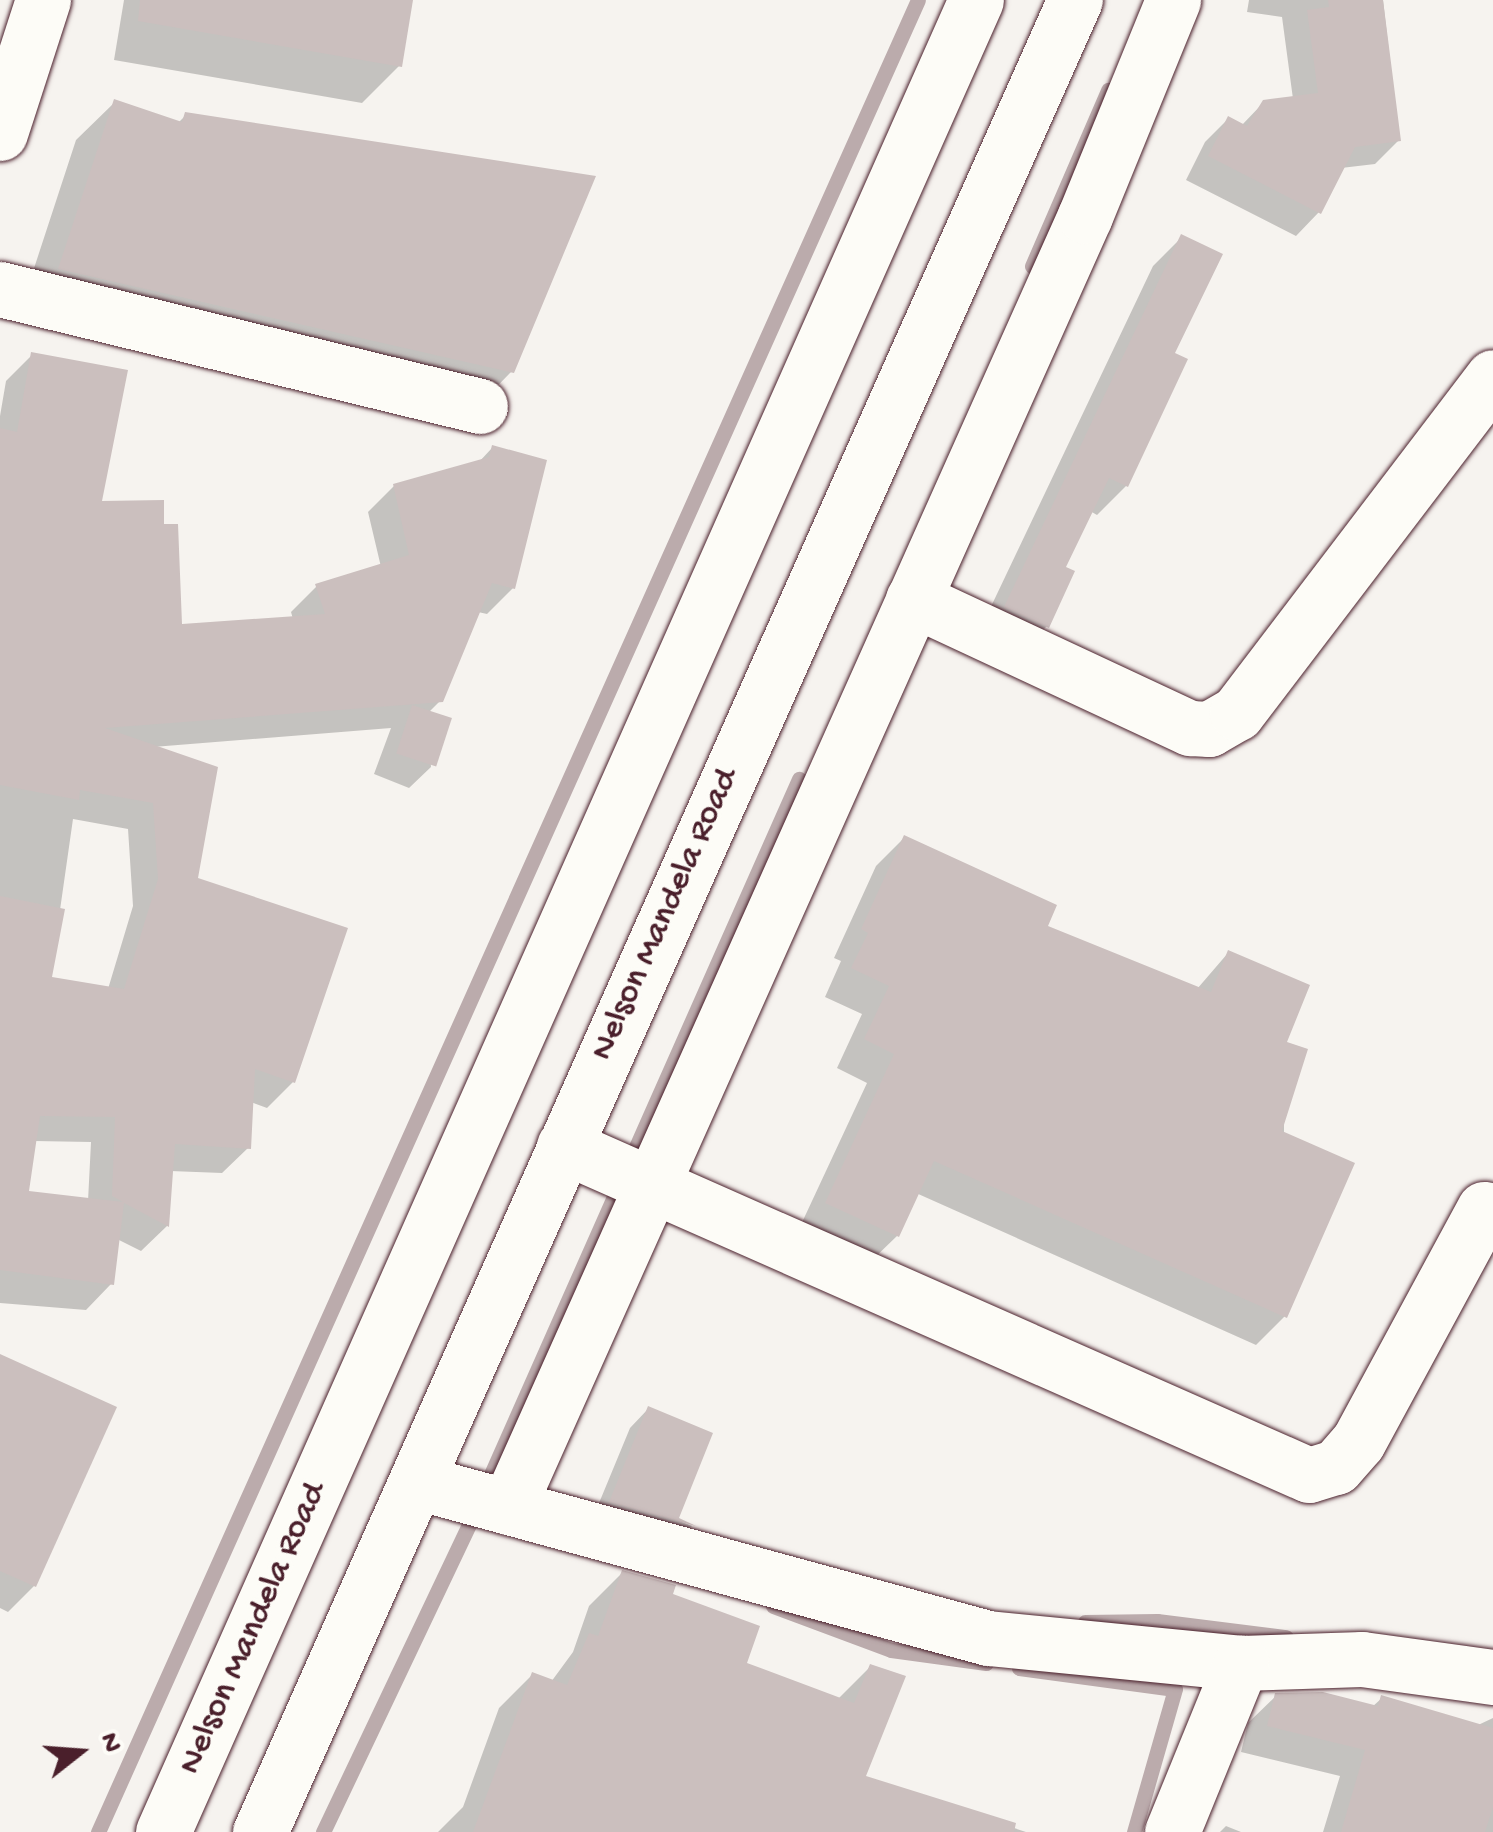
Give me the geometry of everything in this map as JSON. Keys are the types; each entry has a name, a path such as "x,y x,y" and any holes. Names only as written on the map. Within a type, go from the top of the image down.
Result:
{"main road":[{"path":"0,133 43,0"},
{"name":"Nelson Mandela Road","path":"163,1832 976,0"},
{"name":"Nelson Mandela Road","path":"260,1832 1075,0"},
{"path":"508,1507 1085,216 1173,0"},
{"path":"0,289 480,406"},
{"path":"913,600 1190,728 1208,729 1237,713 1493,377"},
{"path":"564,1146 650,1188 1309,1475 1336,1467 1358,1442 1484,1210"},
{"path":"416,1482 918,1624 1065,1650 1241,1663 1362,1659 1493,1676"},
{"path":"1172,1832 1241,1663"}],"building":[{"path":"140,0 413,0 402,67 138,21"},
{"path":"1328,0 1383,0 1401,141 1355,147 1321,214 1208,156 1228,116 1247,126 1263,100 1318,93 1307,10 1329,7"},
{"path":"114,99 182,122 185,112 596,176 514,373 58,269"},
{"path":"1181,234 1223,254 1175,353 1188,359 1128,487 1109,478 1066,567 1075,571 1049,628 1004,607"},
{"path":"31,352 128,370 102,501 164,500 164,524 178,524 182,624 325,614 315,584 409,555 393,484 489,457 492,445 547,460 515,589 492,583 443,702 105,728 218,767 198,878 348,928 295,1083 255,1069 251,1149 175,1144 169,1227 124,1203 114,1285 0,1270 0,896 65,909 52,977 124,989 158,879 153,803 80,790 79,800 0,785 0,428 17,432","holes":["40,1116 115,1117 112,1196 123,1202 29,1191"]},
{"path":"412,705 452,718 436,766 396,754"},
{"path":"904,835 1057,905 1048,926 1211,992 1228,950 1310,985 1287,1042 1308,1049 1282,1131 1355,1163 1287,1318 934,1161 899,1237 825,1203 894,1054 864,1039 889,986 851,968 868,933 861,929"},
{"path":"0,1354 117,1407 36,1587 0,1571"},
{"path":"648,1406 713,1433 679,1518 696,1526 609,1502"},
{"path":"622,1570 676,1585 673,1594 760,1626 747,1663 854,1703 870,1664 906,1676 866,1776 1016,1823 1014,1832 473,1832 532,1672 567,1685 589,1633 598,1636"},
{"path":"1323,1692 1378,1706 1381,1695 1493,1728 1493,1807 1485,1832 1341,1832 1365,1750 1267,1726 1275,1693"}],"waterway":[{"path":"98,1832 918,0"},
{"path":"1032,266 1108,90"},
{"path":"323,1832 469,1524 799,779"},
{"path":"773,1606 891,1650 986,1663"},
{"path":"1085,1622 1157,1621 1286,1637"},
{"path":"1019,1668 1175,1689 1134,1832"}]}
